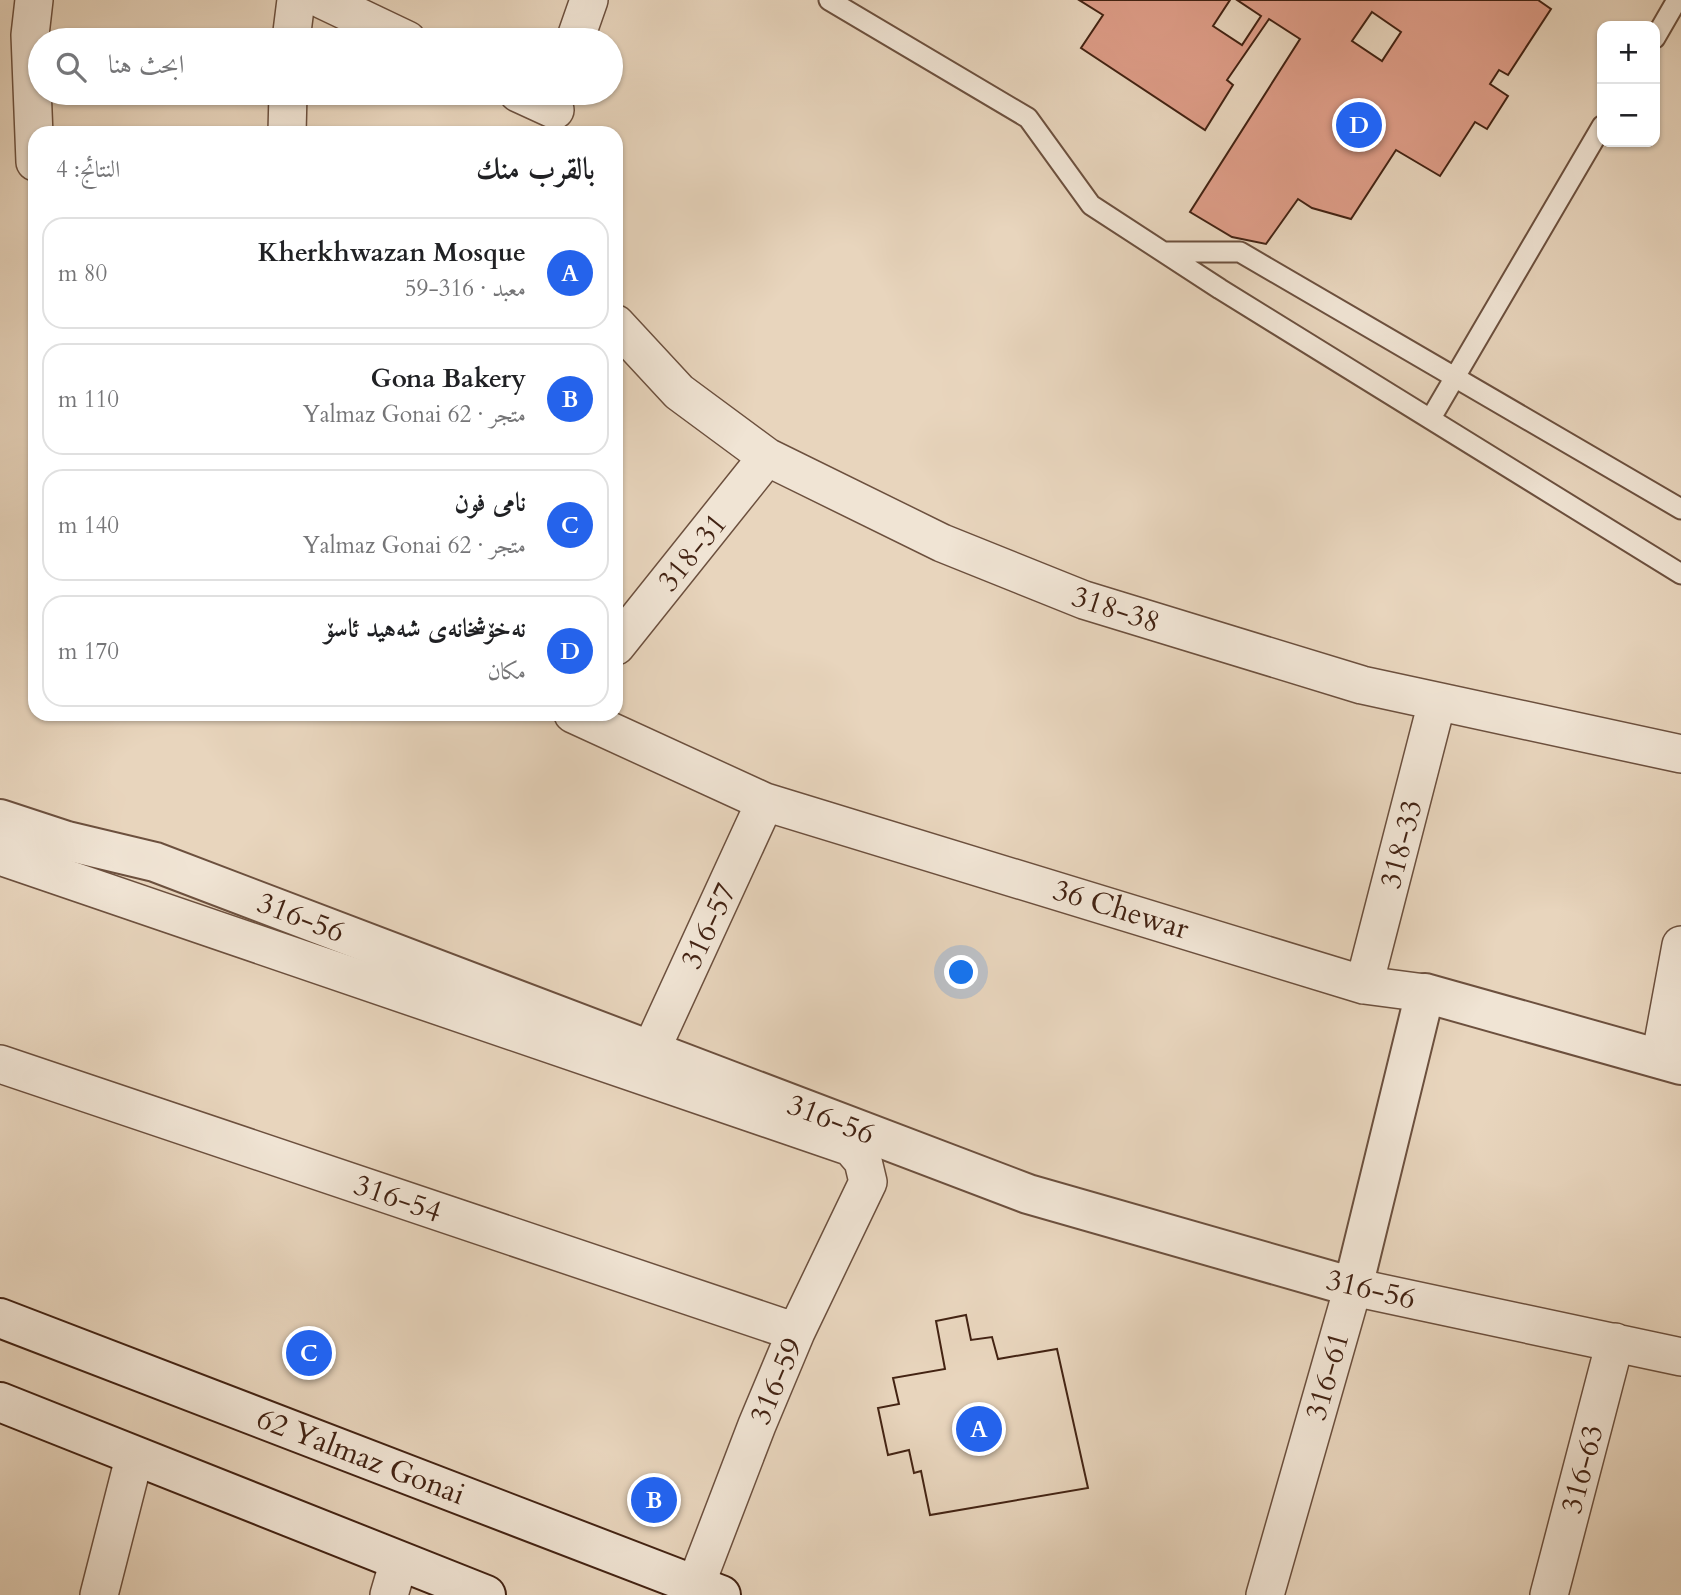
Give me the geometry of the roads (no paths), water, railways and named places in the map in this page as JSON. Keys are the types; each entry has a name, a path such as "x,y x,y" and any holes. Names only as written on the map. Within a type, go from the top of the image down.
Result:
{"street":[{"path":"31,28 34,0"},
{"path":"292,28 296,0"},
{"path":"323,0 382,28"},
{"path":"579,28 589,0"},
{"path":"33,105 34,126"},
{"path":"287,126 288,105"},
{"name":"318-38","path":"623,332 678,392 767,457 942,544 1084,600 1362,685 1681,754"},
{"name":"318-31","path":"623,637 767,457"},
{"name":"318-33","path":"1364,985 1437,702"},
{"name":"36 Chewar","path":"588,721 765,802 1364,985 1425,993 1671,1062"},
{"name":"316-57","path":"651,1050 765,802"},
{"name":"316-56","path":"0,819 67,841 155,862 1028,1194 1353,1287 1681,1357"},
{"name":"316-59","path":"0,856 850,1147 863,1161 868,1182 796,1332 757,1425 708,1590"},
{"path":"1671,1062 1681,945"},
{"name":"316-61","path":"1265,1595 1353,1287 1425,993"},
{"name":"316-54","path":"0,1064 796,1332"},
{"name":"62 Yalmaz Gonai","path":"0,1318 708,1590"},
{"name":"316-63","path":"1549,1595 1615,1342"},
{"path":"0,1402 134,1458 394,1578 486,1595"},
{"path":"99,1595 134,1458"}],"lane":[{"path":"829,0 1028,118 1091,205 1681,574"},
{"path":"1660,29 1677,0"},
{"path":"1431,418 1597,134"},
{"path":"1165,252 1240,252 1681,509"}],"place":[{"name":"نەخۆشخانەی شەهید ئاسۆ","path":"1359,125"},
{"name":"نامی فون","path":"309,1353"},
{"name":"Kherkhwazan Mosque","path":"979,1429"},
{"name":"Gona Bakery","path":"654,1500"}]}
